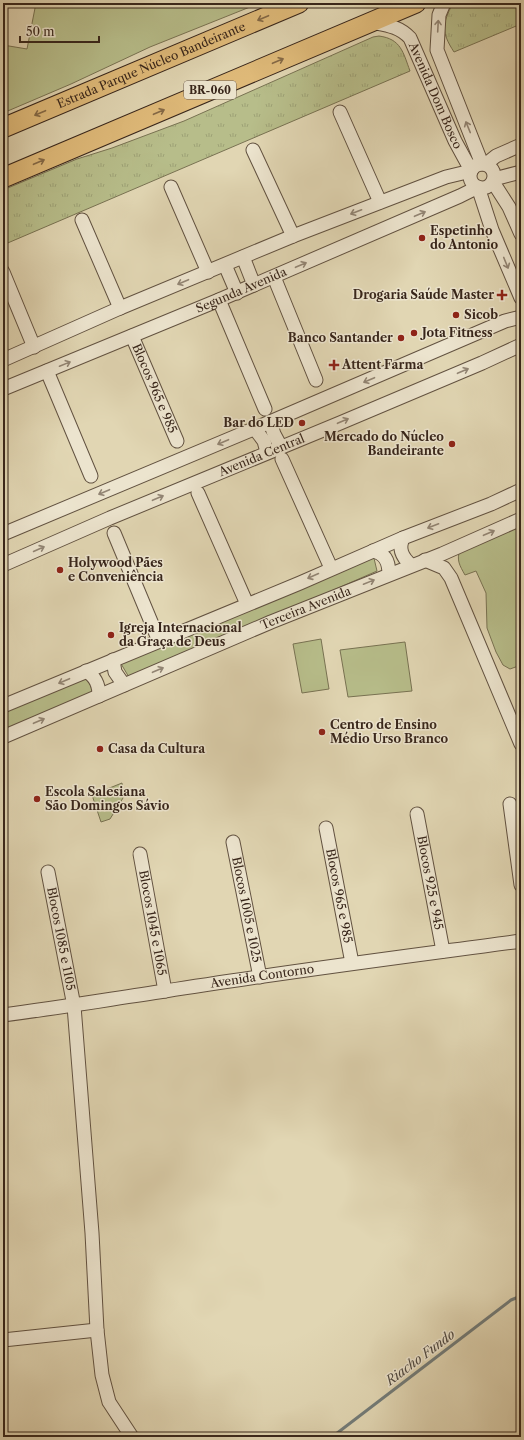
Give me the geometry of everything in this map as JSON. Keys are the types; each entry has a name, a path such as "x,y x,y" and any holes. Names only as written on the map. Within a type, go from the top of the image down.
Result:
{"highway":[{"name":"Estrada Parque Núcleo Bandeirante","path":"3,128 299,3"},
{"name":"BR-060","path":"3,178 416,3"}],"street":[{"name":"Avenida Dom Bosco","path":"444,3 439,15 437,50 448,77 478,167"},
{"name":"Avenida Dom Bosco","path":"371,22 393,26 404,32 410,38 460,152 478,167"},
{"path":"430,84 448,77"},
{"path":"340,112 380,202"},
{"path":"3,360 120,308 293,236 446,176 478,167 496,156 521,145"},
{"path":"254,150 293,236"},
{"path":"478,167 493,170 494,180 509,207 521,234"},
{"path":"478,167 470,177 473,183 478,187 485,188 494,180 521,172"},
{"path":"171,187 208,272"},
{"path":"478,187 492,230 521,298"},
{"name":"Segunda Avenida","path":"3,389 237,293 478,187"},
{"path":"82,220 120,308"},
{"path":"243,257 254,285"},
{"path":"225,265 237,293"},
{"path":"3,272 34,347"},
{"path":"274,277 316,380"},
{"path":"220,300 265,409"},
{"path":"3,534 254,429 505,321 521,317"},
{"name":"Blocos 965 e 985","path":"132,336 177,441"},
{"name":"Avenida Central","path":"3,565 267,452 282,453 521,345"},
{"path":"47,371 91,476"},
{"path":"270,422 331,568"},
{"path":"254,429 264,441 267,452"},
{"path":"3,706 403,538 491,504 521,490"},
{"path":"198,493 247,604"},
{"name":"Terceira Avenida","path":"3,737 271,622 452,549 521,519"},
{"path":"114,533 159,641"},
{"path":"403,538 400,544 400,549 405,561 411,565"},
{"path":"451,578 449,566 452,549"},
{"path":"373,551 379,552 384,556 389,566 389,574"},
{"path":"425,560 444,568 451,578 521,744"},
{"path":"113,660 115,672 124,685"},
{"path":"86,671 92,675 99,688 98,696"},
{"path":"510,804 521,885"},
{"name":"Blocos 925 e 945","path":"417,814 443,951"},
{"name":"Blocos 965 e 985","path":"326,828 352,963"},
{"name":"Blocos 1005 e 1025","path":"233,842 260,977"},
{"name":"Blocos 1045 e 1065","path":"140,854 165,991"},
{"name":"Blocos 1085 e 1105","path":"48,872 74,1006 92,1233 97,1330 102,1375 105,1392 109,1402 132,1437"},
{"name":"Avenida Contorno","path":"3,1015 74,1006 352,963 521,941"},
{"path":"3,1340 97,1330"}],"green space":[{"path":"36,3 260,3 150,47 71,84 3,113 3,45 27,49"},
{"path":"453,3 521,3 521,24 454,52 447,39 444,28"},
{"path":"379,36 397,43 403,52 410,71 3,245 3,190 77,159 112,148 184,121 373,37"},
{"path":"521,524 521,665 510,669 503,665 496,652 487,628 486,593 476,571 465,575 460,566 458,557 460,550"},
{"path":"373,554 377,571 130,679 120,662"},
{"path":"321,639 329,689 302,693 293,644"},
{"path":"405,642 412,691 348,697 340,650"},
{"path":"86,674 93,692 3,730 3,709"},
{"path":"122,783 123,798 110,819 101,822 92,795"}],"waterway":[{"name":"Riacho Fundo","path":"332,1437 511,1300 521,1296"}],"place":[{"name":"Espetinho do Antonio","path":"422,238"},
{"name":"Drogaria Saúde Master","path":"502,295"},
{"name":"Sicob","path":"456,315"},
{"name":"Jota Fitness","path":"414,333"},
{"name":"Banco Santander","path":"401,338"},
{"name":"Attent Farma","path":"334,365"},
{"name":"Bar do LED","path":"302,423"},
{"name":"Mercado do Núcleo Bandeirante","path":"452,444"},
{"name":"Holywood Pães e Conveniência","path":"60,570"},
{"name":"Igreja Internacional da Graça de Deus","path":"111,635"},
{"name":"Centro de Ensino Médio Urso Branco","path":"322,732"},
{"name":"Casa da Cultura","path":"100,749"},
{"name":"Escola Salesiana São Domingos Sávio","path":"37,799"}]}
